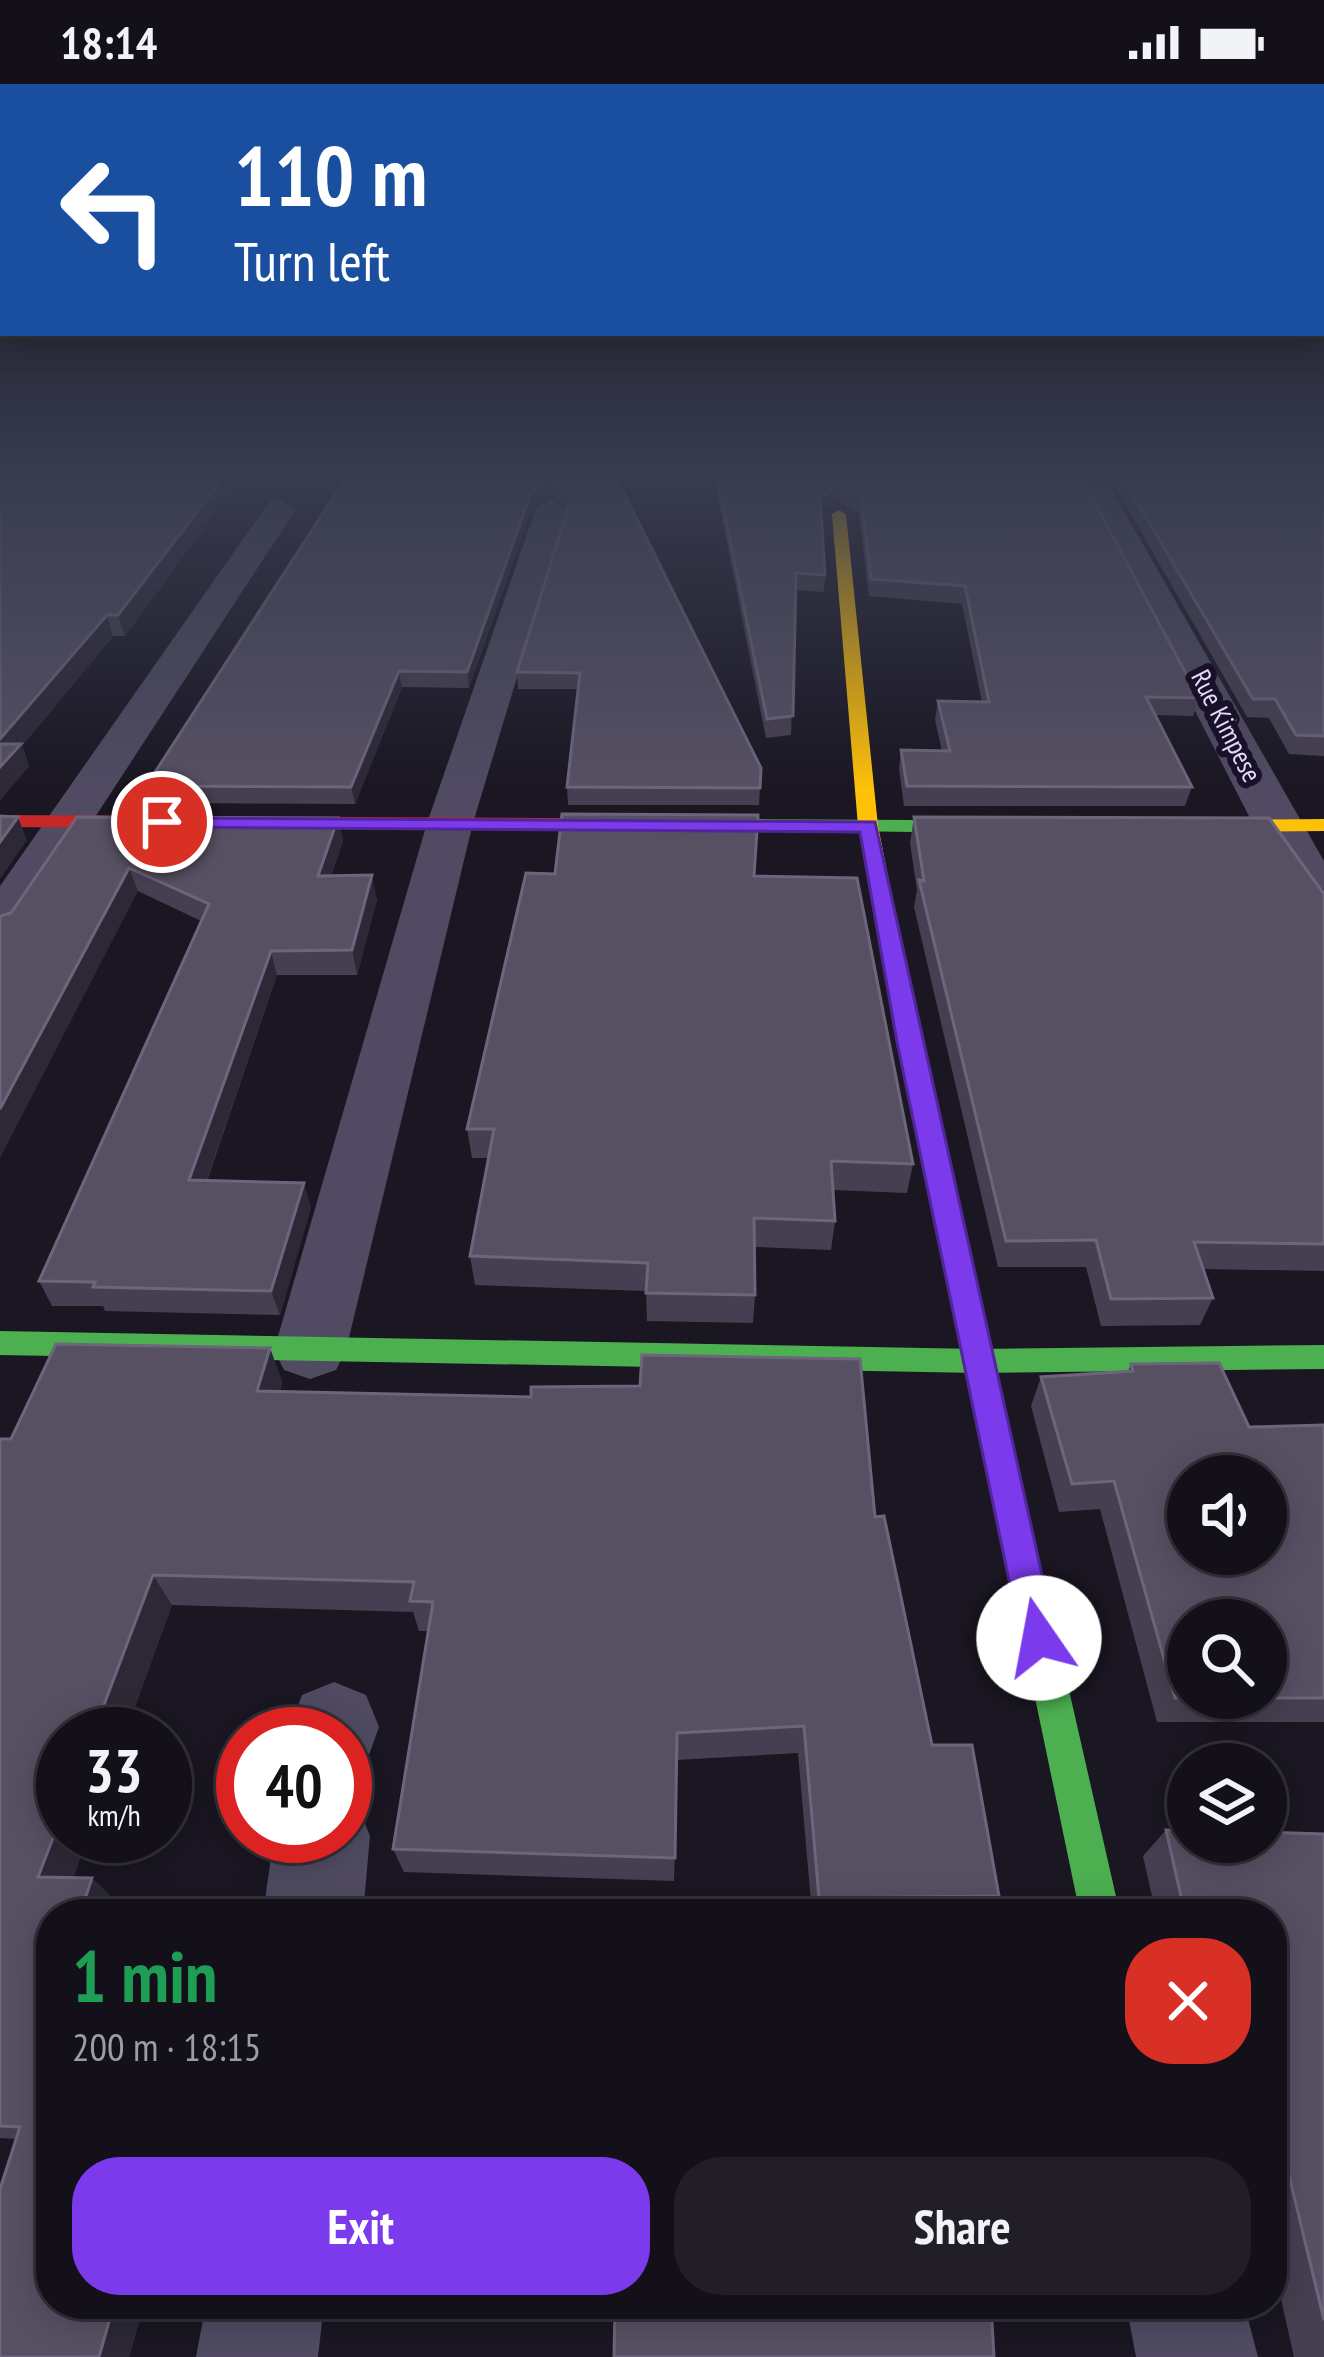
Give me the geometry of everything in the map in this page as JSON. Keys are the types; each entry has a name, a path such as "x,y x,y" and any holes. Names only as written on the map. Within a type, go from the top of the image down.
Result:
{"street":[{"path":"0,923 231,579"},
{"path":"310,1350 450,823 528,579"},
{"path":"845,579 868,826 909,1042 1097,1899"},
{"name":"Rue Kimpese","path":"1145,579 1277,826 1324,898"},
{"path":"0,821 936,826"},
{"path":"1164,826 1324,825"},
{"path":"0,1343 978,1361 1324,1358"},
{"path":"316,1899 319,1863"},
{"path":"257,2357 263,2319"},
{"path":"1188,2319 1197,2357"}],"building":[{"path":"0,579 146,579 118,615 107,615 0,739"},
{"path":"280,579 500,579 467,672 399,671 351,787 146,786"},
{"path":"546,579 667,579 761,768 760,788 567,787 580,673 517,672"},
{"path":"738,579 796,579 793,716 767,719"},
{"path":"872,579 1136,579 1199,698 1146,697 1192,787 907,786 901,750 950,751 938,701 989,702 965,586"},
{"path":"1182,579 1324,579 1324,736 1296,735 1275,699 1253,699"},
{"path":"0,744 21,744 0,767"},
{"path":"562,814 758,815 754,876 857,878 913,1164 831,1161 835,1221 754,1218 755,1295 646,1293 648,1263 470,1256 494,1129 467,1129 526,873 555,874"},
{"path":"0,816 18,817 0,842"},
{"path":"77,817 338,818 318,876 372,875 352,950 271,951 189,1180 304,1183 271,1291 93,1287 95,1282 39,1281 209,904 129,868 0,1109 0,916 11,913"},
{"path":"914,817 1269,818 1324,894 1324,1244 1194,1242 1213,1298 1111,1299 1096,1240 1006,1241 919,880 924,881"},
{"path":"56,1344 270,1348 257,1391 531,1397 531,1387 640,1386 642,1355 860,1359 875,1517 884,1516 932,1745 972,1745 999,1896 819,1898 804,1726 677,1733 675,1858 393,1849 433,1602 410,1601 414,1582 153,1575 103,1707 36,1707 36,1863 43,1863 38,1877 92,1878 85,1899 36,1899 36,2319 110,2319 99,2357 0,2357 0,2189 20,2127 0,2126 0,1439 11,1439"},
{"path":"1219,1363 1249,1427 1324,1425 1324,1698 1287,1698 1287,1599 1167,1599 1167,1670 1114,1481 1072,1484 1041,1377 1133,1371 1131,1364"},
{"path":"1287,1833 1324,1834 1324,2320 1287,2167 1287,1899 1182,1899 1173,1863 1287,1863"},
{"path":"615,2319 992,2319 994,2357 614,2357"}],"traffic: fast":[{"path":"722,825 912,826"},
{"path":"0,1343 978,1361 1324,1357"},
{"path":"1012,1510 1097,1899"}],"traffic: slow":[{"path":"845,579 868,826 909,1042 1012,1510"},
{"path":"1184,826 1324,825"}],"traffic: jam":[{"path":"0,821 722,825"}],"route":[{"path":"162,822 868,826 909,1042 1039,1638"}]}
